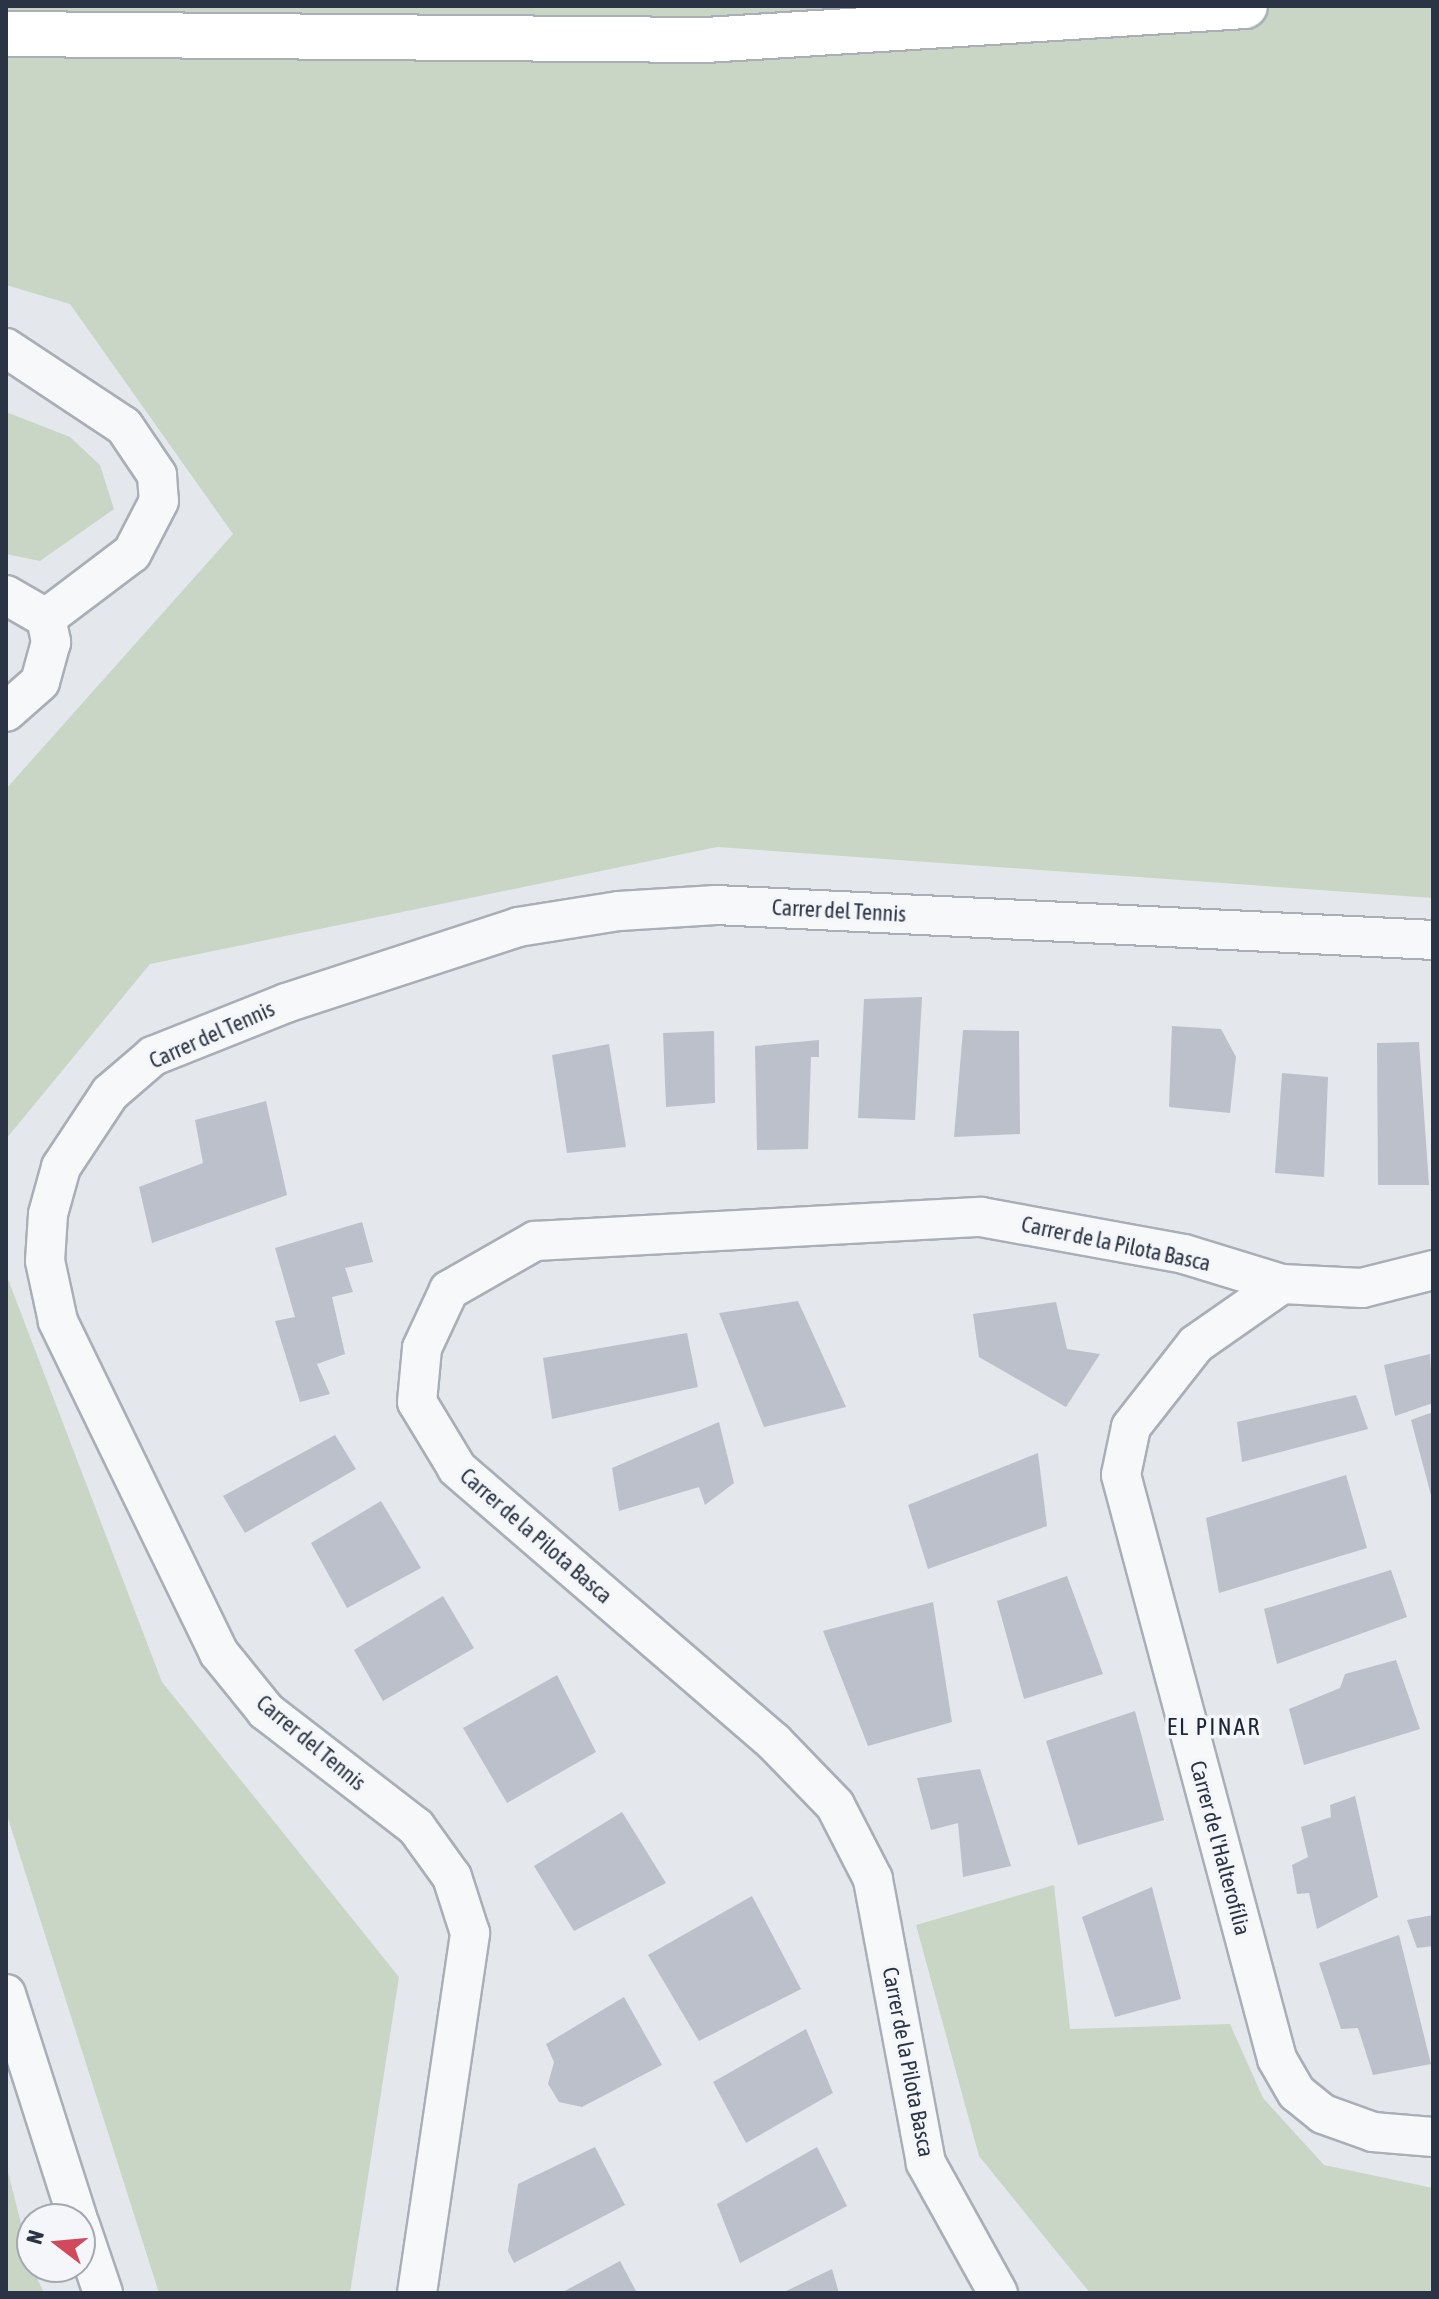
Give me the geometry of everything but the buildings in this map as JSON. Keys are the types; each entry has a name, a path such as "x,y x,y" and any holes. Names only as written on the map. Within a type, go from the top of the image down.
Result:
{"highway":[{"path":"6,34 706,40 1245,6"}],"street":[{"path":"6,348 124,426 157,475 159,501 132,553 46,618"},
{"path":"6,595 46,618"},
{"path":"6,712 27,700 48,665 46,618"},
{"name":"Carrer del Tennis","path":"417,2293 470,1933 452,1877 416,1827 266,1711 219,1653 58,1321 45,1261 48,1214 61,1167 110,1093 153,1056 286,1003 518,927 619,911 716,905 1433,940"},
{"name":"Carrer de la Pilota Basca","path":"998,2293 926,2163 873,1879 835,1805 774,1742 457,1468 417,1402 422,1348 449,1290 535,1241 981,1217 1184,1254 1282,1284 1362,1288 1433,1270"},
{"name":"Carrer de l'Halterofília","path":"1282,1284 1196,1344 1131,1427 1121,1475 1277,2059 1297,2093 1323,2114 1373,2132 1433,2137"},
{"path":"6,1994 73,2203"},
{"path":"96,2272 103,2293"}],"green space":[{"path":"6,6 1433,6 1433,898 717,847 150,964 6,1139 6,789 233,534 70,304 6,285"},
{"path":"6,412 70,437 100,465 114,509 40,561 6,554"},
{"path":"6,1274 162,1682 399,1977 350,2293 159,2293 6,1812"},
{"path":"1054,1885 1070,2029 1230,2024 1263,2098 1324,2165 1433,2188 1433,2293 1090,2293 979,2156 916,1925"},
{"path":"6,2164 16,2204 16,2283 39,2283 44,2293 6,2293"}],"district":[{"name":"EL PINAR","path":"1214,1727"}]}
